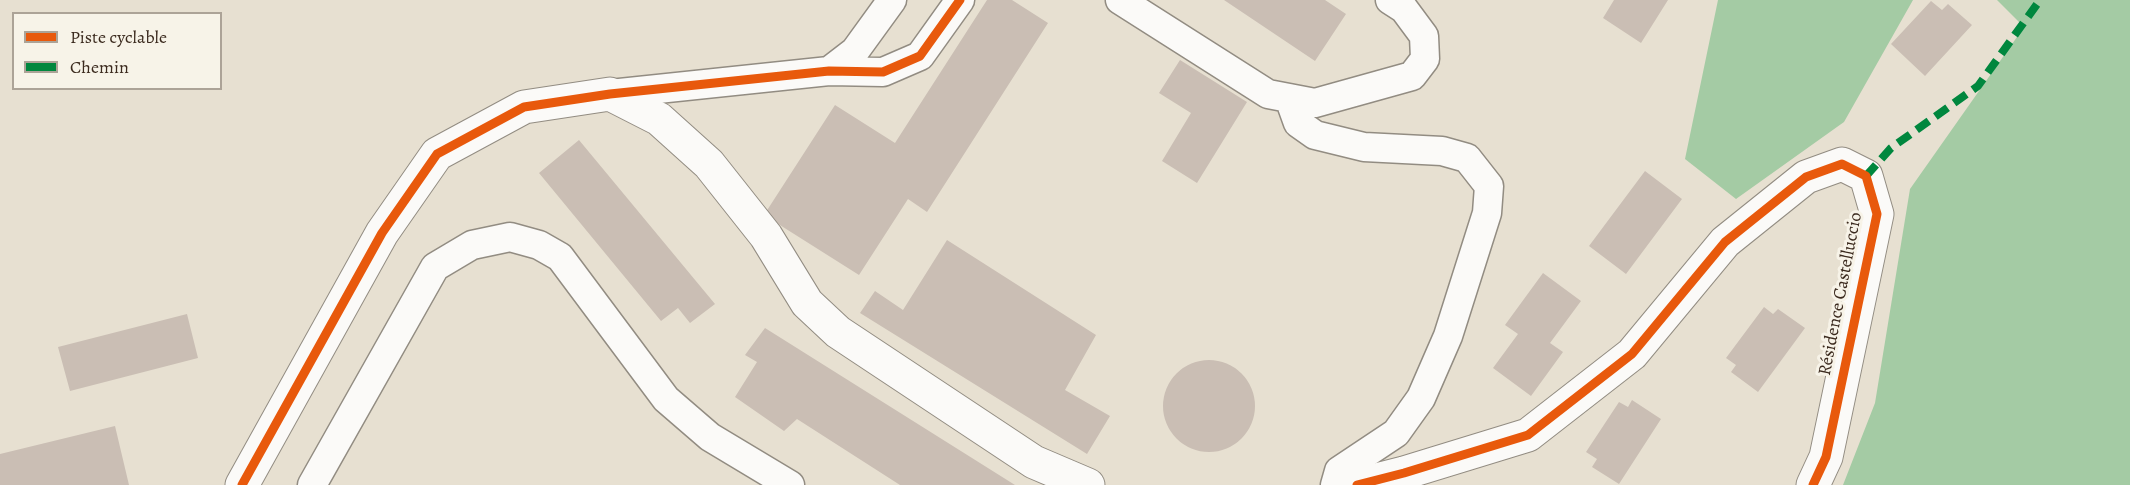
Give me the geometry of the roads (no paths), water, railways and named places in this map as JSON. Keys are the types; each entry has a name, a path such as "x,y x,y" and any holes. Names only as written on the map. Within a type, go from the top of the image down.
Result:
{"street":[{"path":"830,71 855,51 892,0"},
{"path":"242,485 382,233 437,154 524,107 610,94 830,71 883,72 920,56 960,0"},
{"path":"1120,0 1268,94 1315,103 1412,76 1425,59 1424,36 1404,9 1390,0"},
{"path":"610,94 659,119 709,164 766,236 807,303 838,332 1034,462 1088,485"},
{"path":"1289,98 1298,123 1315,135 1364,147 1442,151 1467,158 1489,186 1487,213 1448,336 1421,398 1396,433 1339,471 1335,485"},
{"name":"Résidence Castelluccio","path":"1357,485 1528,435 1632,354 1725,242 1806,177 1842,164 1866,176 1877,214 1826,457 1813,485"},
{"path":"312,485 435,267 472,245 510,237 539,245 560,257 666,399 710,437 790,485"}]}
